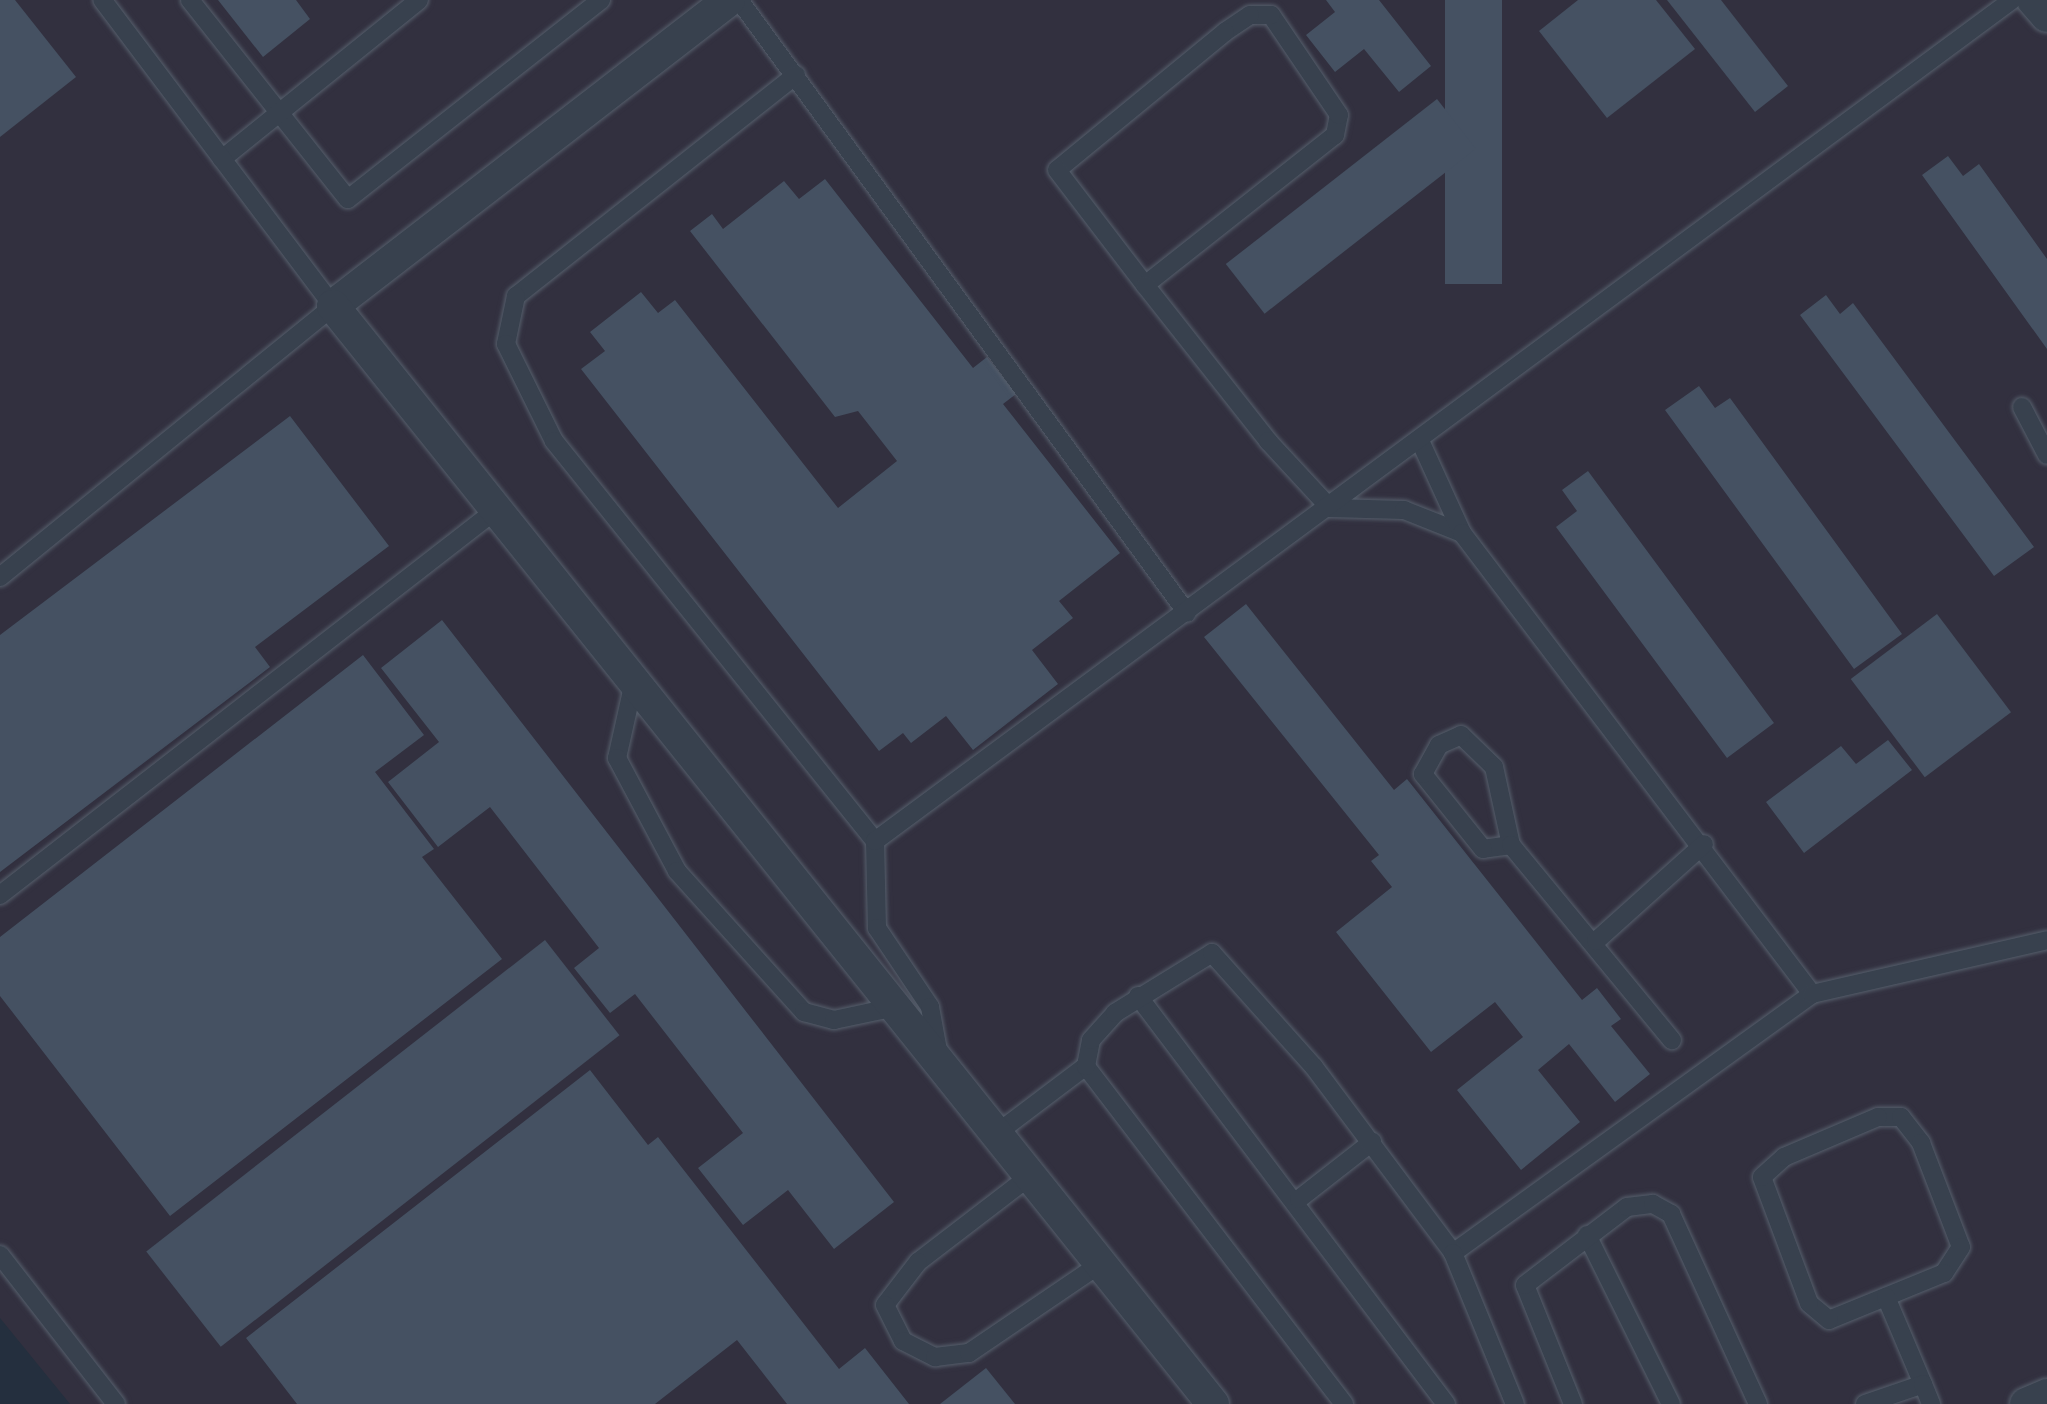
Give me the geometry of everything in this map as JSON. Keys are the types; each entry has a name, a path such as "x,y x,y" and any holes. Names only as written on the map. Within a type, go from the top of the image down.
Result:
{"street":[{"path":"728,0 333,306 1213,1404"},
{"path":"2034,0 2047,16"}],"lane":[{"path":"0,577 333,306 102,0"},
{"path":"190,0 348,199 601,0"},
{"path":"222,158 419,0"},
{"path":"738,0 1186,613"},
{"path":"876,842 1422,444 2012,0"},
{"path":"1145,285 1334,135 1339,114 1271,15 1250,15 1225,32 1056,170 1145,285 1330,508 1404,510 1462,533"},
{"path":"796,75 516,296 506,344 554,441 876,842 877,928 930,1007 941,1065"},
{"path":"2022,407 2047,455"},
{"path":"1422,444 1462,533 1704,844 1812,994"},
{"path":"0,895 496,510"},
{"path":"634,682 617,758 677,871 804,1012 834,1020 894,1007"},
{"path":"1511,845 1482,848 1423,774 1439,745 1472,738 1494,767 1511,845 1596,941 1672,1040"},
{"path":"1596,941 1704,844"},
{"path":"1453,1253 1812,994 2047,940"},
{"path":"996,1134 1086,1066 1091,1040 1138,996 1181,965 1223,957 1372,1142 1453,1253 1514,1404"},
{"path":"1138,996 1299,1200 1446,1404"},
{"path":"1086,1066 1344,1404"},
{"path":"1878,1117 1901,1117 1921,1143 1962,1247 1944,1273 1886,1297 1829,1320 1809,1303 1762,1177 1784,1157 1878,1117"},
{"path":"1299,1200 1372,1142"},
{"path":"1030,1176 918,1262 885,1306 903,1340 935,1357 970,1352 1100,1264"},
{"path":"1573,1404 1527,1310 1525,1285 1627,1207 1653,1204 1670,1214 1758,1404"},
{"path":"1587,1235 1672,1404"},
{"path":"3,1264 116,1404"},
{"path":"1886,1297 1931,1404"},
{"path":"1865,1404 1922,1384"}],"shaded area":[{"path":"0,0 2047,0 2047,1404 70,1404 0,1318"}],"building":[{"path":"0,0 15,0 76,77 0,137"},
{"path":"218,0 296,0 310,19 263,57"},
{"path":"1326,0 1379,0 1431,66 1399,92 1364,49 1335,72 1306,35 1335,12"},
{"path":"1445,0 1502,0 1502,284 1445,284"},
{"path":"1578,0 1656,0 1695,49 1607,118 1539,31"},
{"path":"1667,0 1721,0 1788,86 1755,112"},
{"path":"1437,99 1476,149 1265,314 1226,264"},
{"path":"1948,156 1963,176 1979,164 2047,259 2047,349 1922,175"},
{"path":"825,179 973,368 987,357 1016,394 1003,404 1120,553 1059,601 1073,618 1032,650 1058,684 973,750 946,716 911,743 903,733 879,751 581,369 605,351 590,332 641,292 658,313 675,300 838,508 897,461 858,411 835,417 690,231 712,214 723,229 784,181 799,199"},
{"path":"1826,295 1840,314 1853,303 2034,547 1994,576 1800,315"},
{"path":"1699,386 1715,408 1730,398 1902,634 1854,669 1665,410"},
{"path":"290,416 389,546 255,647 270,667 0,872 0,635"},
{"path":"1588,471 1774,723 1727,758 1556,527 1577,511 1562,490"},
{"path":"1246,604 1394,790 1407,779 1582,1000 1597,988 1621,1019 1611,1026 1650,1074 1615,1102 1569,1044 1538,1070 1580,1122 1521,1170 1457,1090 1523,1037 1495,1002 1431,1052 1336,932 1392,887 1371,861 1379,855 1204,637"},
{"path":"1937,614 2011,712 1925,777 1851,679"},
{"path":"442,620 894,1202 834,1249 788,1190 743,1225 698,1168 743,1133 635,994 610,1013 574,968 599,948 490,807 438,847 388,782 439,742 381,668"},
{"path":"363,655 424,735 375,772 434,849 422,857 502,959 170,1216 0,996 0,937"},
{"path":"1888,740 1912,770 1804,853 1766,802 1841,746 1856,764"},
{"path":"545,940 619,1035 221,1347 146,1252"},
{"path":"590,1070 648,1145 658,1137 839,1369 865,1348 909,1404 787,1404 737,1340 655,1404 297,1404 246,1338"},
{"path":"986,1368 1015,1404 940,1404"}]}
